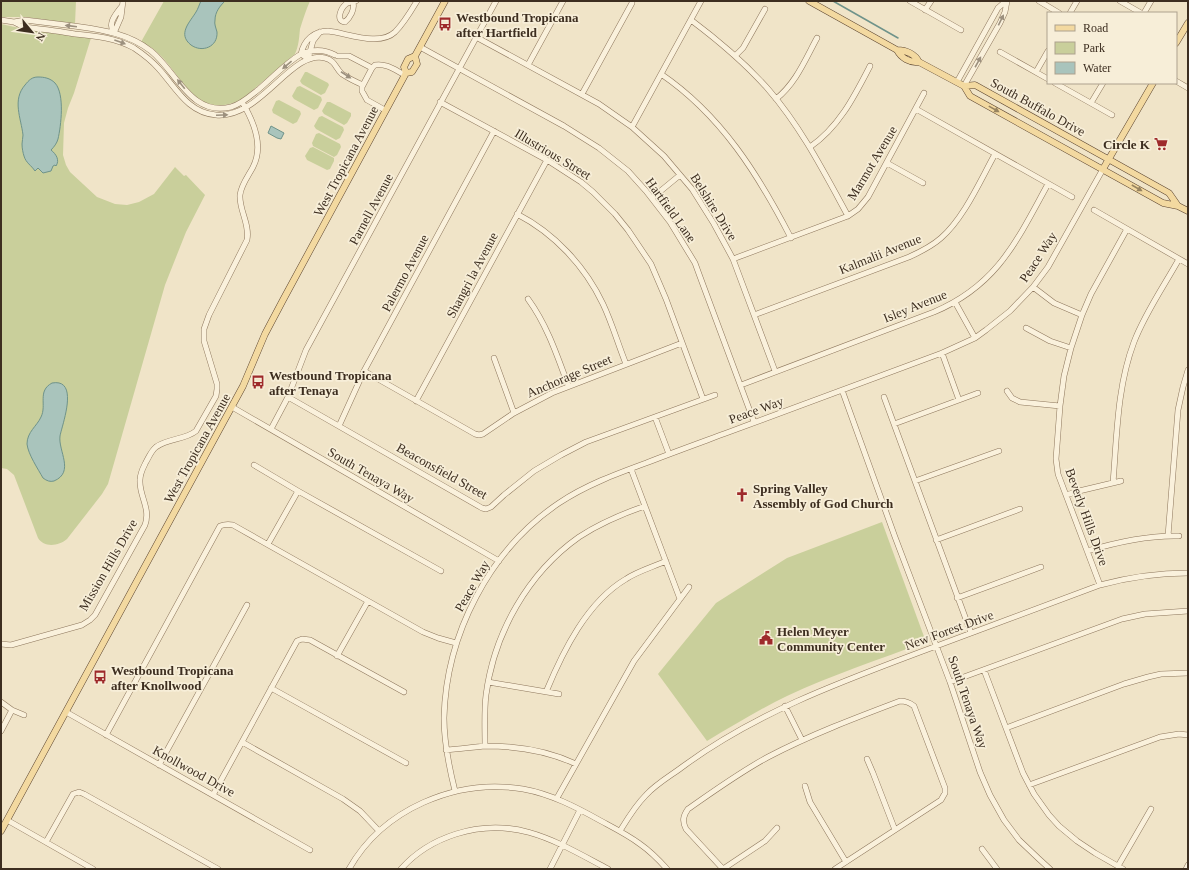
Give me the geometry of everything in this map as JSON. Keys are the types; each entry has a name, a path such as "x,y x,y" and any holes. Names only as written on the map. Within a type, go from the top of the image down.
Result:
{"main road":[{"name":"West Tropicana Avenue","path":"405,74 412,72 416,64 415,56 445,1"},
{"name":"South Buffalo Drive","path":"809,1 897,50 904,50 916,57 919,62 956,82 964,86 975,85 1169,193 1178,206"},
{"path":"1177,41 1188,23"},
{"name":"West Tropicana Avenue","path":"1,831 232,407 243,386 265,334 405,74 404,67 408,59 415,56"},
{"name":"Peace Way","path":"1103,169 1152,84"},
{"name":"South Buffalo Drive","path":"964,86 970,96 1163,203 1178,206 1188,211"}],"street":[{"path":"301,54 307,40 320,32 328,31 372,39 384,38 391,35 417,1"},
{"name":"Parnell Avenue","path":"271,429 288,397 306,350 496,1"},
{"path":"528,65 563,1"},
{"path":"632,127 701,1"},
{"path":"910,1 961,30"},
{"path":"925,10 930,1"},
{"path":"956,82 998,8 1006,1"},
{"path":"964,86 1000,23 1005,12 1006,1"},
{"path":"1039,1 1057,12"},
{"path":"1071,12 1077,1"},
{"path":"1120,1 1140,12"},
{"path":"1143,12 1151,1"},
{"path":"114,33 112,23 116,13 123,3"},
{"path":"582,94 632,3"},
{"path":"735,56 743,48 764,9"},
{"path":"1,20 14,22 24,27 108,38 128,45 140,52 160,69 187,102 202,112 214,115 226,115 246,108 299,64 308,59 320,57 328,59 334,63 342,74 363,85"},
{"path":"14,22 25,20 101,30 136,41 151,51 165,65 188,93 200,103 210,107 230,107 242,102 301,54 310,51 320,50 337,56 349,56 372,68"},
{"path":"691,20 720,42 776,99 810,147 848,216"},
{"path":"308,59 313,41 320,32"},
{"name":"Belshire Drive","path":"476,37 599,104 632,127 664,156 692,189 714,224 733,259 775,371"},
{"path":"776,99 795,80 818,38"},
{"name":"Hartfield Lane","path":"420,47 564,126 614,159 628,171 652,198 670,222 695,263 754,422"},
{"path":"1000,52 1047,78"},
{"path":"1036,72 1047,53"},
{"path":"301,54 308,59"},
{"path":"386,110 365,97 362,91 363,85 372,68 377,64 390,67 405,74"},
{"path":"810,147 827,133 840,118 851,102 870,66"},
{"path":"662,74 678,86 707,113 739,150 773,204 790,238"},
{"path":"1177,82 1188,88"},
{"path":"1057,84 1112,115"},
{"path":"1092,103 1102,84"},
{"name":"Marmot Avenue","path":"733,259 848,216 858,209 865,202 924,93"},
{"name":"Mission Hills Drive","path":"1,644 11,645 82,624 90,620 95,615 146,522 147,511 140,488 140,481 142,470 150,455 154,449 160,445 196,431 216,396 217,384 203,333 209,315 244,247 248,228 240,194 242,187 255,163 258,151 254,128 242,102"},
{"name":"Illustrious Street","path":"440,102 547,160 581,182 615,214 628,230 650,264 666,299 703,399"},
{"path":"916,109 1072,197"},
{"name":"Palermo Avenue","path":"339,426 364,372 494,131"},
{"name":"Kalmalii Avenue","path":"754,315 909,257 931,246 959,219 995,154"},
{"name":"Shangri la Avenue","path":"416,401 547,160"},
{"path":"887,163 923,183"},
{"name":"Peace Way","path":"455,791 446,750 444,719 447,681 456,643 473,602 489,575 518,537 559,503 593,484 631,468 942,353 975,338 1010,311 1034,287 1048,267 1103,169"},
{"path":"652,198 680,175"},
{"name":"Isley Avenue","path":"741,385 934,312 955,302 984,281 1005,258 1014,245 1048,184"},
{"path":"1094,210 1188,264"},
{"path":"517,214 548,233 574,258 596,291 603,305 626,364"},
{"name":"Beverly Hills Drive","path":"1100,585 1058,474 1056,459 1060,406 1064,376 1071,348 1082,315 1091,294 1127,229"},
{"path":"1113,483 1119,407 1126,368 1134,342 1143,321 1179,259"},
{"path":"1034,287 1054,303 1082,315"},
{"path":"528,299 537,310 548,332 568,385"},
{"path":"955,302 975,338"},
{"path":"1026,328 1050,341 1071,348"},
{"name":"Anchorage Street","path":"364,372 479,435 483,434 514,413 568,385 682,343"},
{"path":"942,353 959,400"},
{"path":"494,358 514,413"},
{"path":"1168,536 1178,410 1188,370"},
{"name":"South Tenaya Way","path":"842,390 895,537 950,682 980,772 990,795 1004,820 1019,840 1050,869"},
{"path":"1007,391 1012,398 1020,402 1060,406"},
{"path":"894,424 978,393"},
{"name":"Beaconsfield Street","path":"288,397 486,509 491,507 504,494 534,471 586,442 715,395"},
{"path":"884,397 970,633"},
{"name":"South Tenaya Way","path":"232,407 499,561"},
{"path":"655,417 669,454"},
{"path":"915,481 999,450"},
{"path":"254,465 441,571"},
{"path":"631,468 680,599"},
{"path":"1066,495 1121,481"},
{"path":"268,544 298,491"},
{"path":"485,746 486,696 493,658 515,607 542,571 558,555 579,538 601,524 645,506"},
{"path":"936,540 1020,509"},
{"path":"106,735 220,526 223,524 233,525 423,632 456,643"},
{"path":"1087,551 1117,542 1142,538 1179,536"},
{"path":"546,692 571,639 598,602 614,587 628,578 666,562"},
{"path":"958,598 1041,567"},
{"name":"New Forest Drive","path":"620,831 635,807 646,794 658,784 699,755 746,726 785,706 839,682 1100,585 1127,578 1165,573 1188,573"},
{"path":"557,798 634,660 689,587"},
{"path":"337,656 368,601"},
{"path":"160,765 247,605"},
{"path":"950,682 1122,619 1145,614 1188,611"},
{"path":"213,795 297,642 302,639 310,640 404,692"},
{"path":"984,670 1023,773 1029,785 1049,815 1076,842 1121,868 1151,809"},
{"path":"1006,728 1124,684 1161,674 1188,673"},
{"path":"488,682 558,694"},
{"path":"271,688 406,763"},
{"path":"777,828 765,841 723,869 686,829 683,819 688,809 727,782 767,758 802,740 839,724 900,701 910,702 914,706 945,788 945,793 941,800 834,869"},
{"path":"1,702 12,710 24,715"},
{"path":"785,706 802,740"},
{"path":"1,731 12,710"},
{"name":"Knollwood Drive","path":"66,712 310,850"},
{"path":"1029,785 1160,737 1179,734 1188,735"},
{"path":"242,742 343,799 360,811 379,831"},
{"path":"446,750 485,746 508,747 537,751 562,758 576,764"},
{"path":"867,759 874,773 895,830"},
{"path":"805,786 810,802 846,862"},
{"path":"349,869 362,849 379,831 397,817 418,805 455,791 491,787 523,789 557,798 620,831 640,844 666,869"},
{"path":"46,842 73,794 79,792 218,869"},
{"path":"550,869 580,810"},
{"path":"7,820 93,869"},
{"path":"400,869 420,851 442,839 472,829 498,827 541,836 562,845 608,869"},
{"path":"982,849 997,869"},
{"path":"1186,869 1188,865"}],"green space":[{"path":"1,1 76,1 75,24 26,17 1,17"},
{"path":"164,1 310,1 300,29 295,54 241,100 223,105 208,103 196,96 185,86 166,61 155,50 141,42"},
{"path":"1,24 24,29 91,38 64,123 63,155 70,172 97,197 115,204 127,205 139,202 154,194 175,167 184,176 186,175 205,195 186,232 165,285 108,484 67,539 52,545 44,543 38,538 14,475 7,469 1,468"},
{"path":"305,72 328,83 329,85 325,93 321,95 302,84 300,81"},
{"path":"300,86 321,97 322,100 318,108 314,110 294,99 292,96 297,87"},
{"path":"279,100 300,111 301,114 297,122 293,124 273,113 272,110 276,101"},
{"path":"327,102 330,102 351,113 347,123 344,125 324,114 322,111"},
{"path":"322,116 343,127 344,130 340,138 336,140 316,129 314,126 319,117"},
{"path":"319,133 340,144 341,147 337,155 334,157 313,146 312,143 316,134"},
{"path":"313,147 334,158 330,169 327,170 307,160 305,156 310,148"},
{"path":"882,522 926,642 804,688 757,712 707,741 658,674 716,603 787,558"}],"water":[{"path":"201,1 225,1 216,14 215,23 217,37 212,45 204,48 191,45 185,37 186,28 197,11"},
{"path":"38,77 47,78 55,83 58,88 61,102 61,118 58,139 51,150 57,157 58,162 56,166 53,166 51,171 43,173 38,168 35,171 27,162 23,153 23,135 18,109 21,91 29,80"},
{"path":"271,126 284,133 281,139 268,133"},
{"path":"52,383 60,383 65,388 67,395 66,413 60,436 65,467 64,472 60,477 54,481 47,481 43,478 31,457 27,440 43,412 45,390 47,386"}],"waterway":[{"path":"833,1 898,38"}],"place":[{"name":"Westbound Tropicana after Hartfield","path":"445,24"},
{"name":"Circle K","path":"1161,144"},
{"name":"Westbound Tropicana after Tenaya","path":"258,382"},
{"name":"Spring Valley Assembly of God Church","path":"742,495"},
{"name":"Helen Meyer Community Center","path":"766,638"},
{"name":"Westbound Tropicana after Knollwood","path":"100,677"}]}
